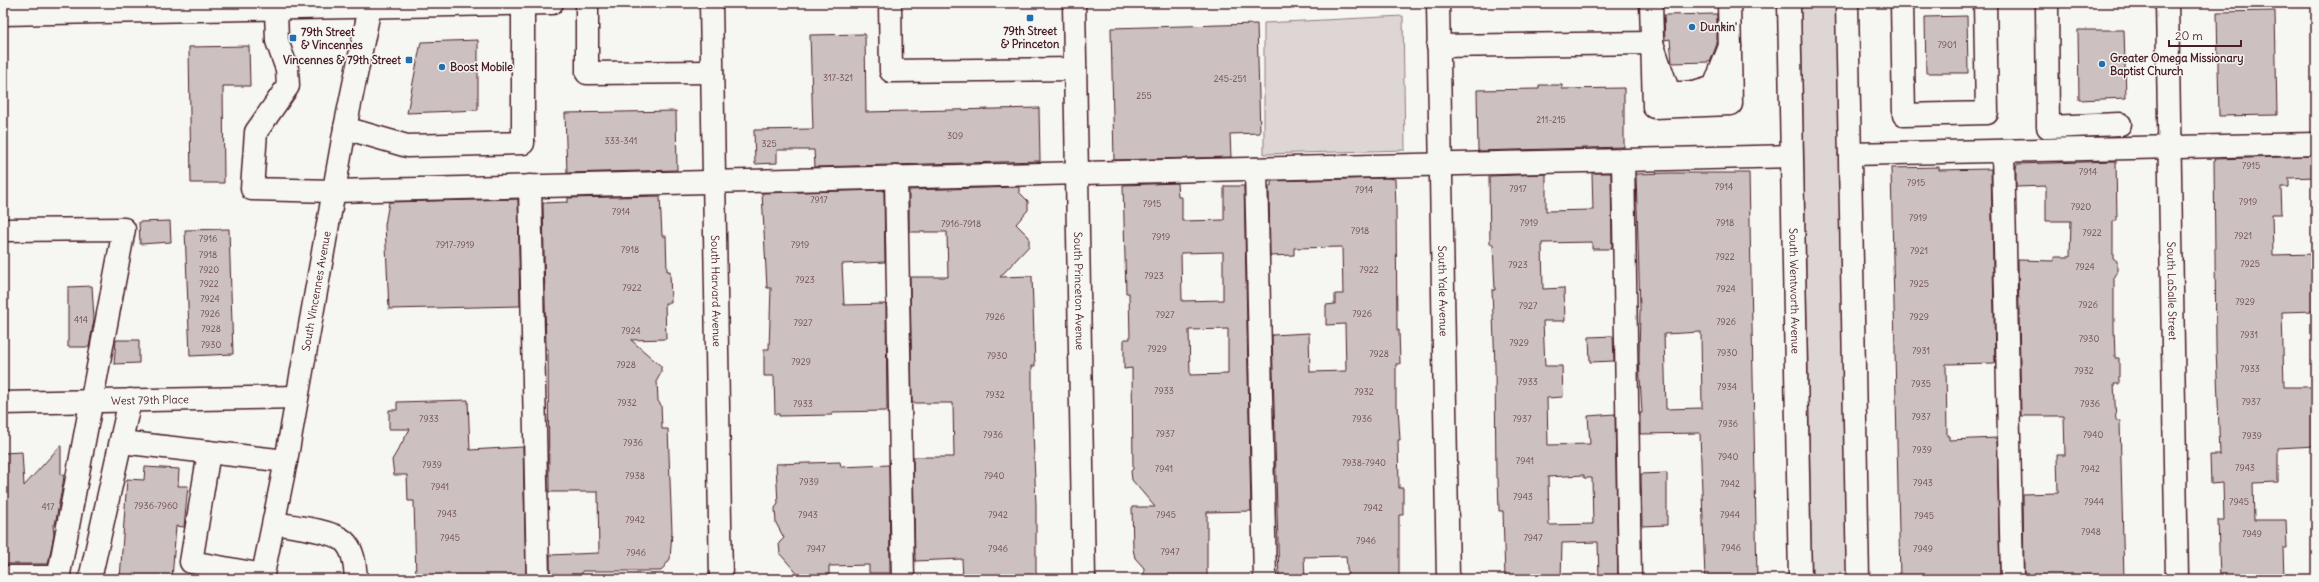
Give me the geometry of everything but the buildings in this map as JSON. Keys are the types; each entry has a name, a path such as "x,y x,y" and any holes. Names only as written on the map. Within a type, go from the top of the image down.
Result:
{"street":[{"path":"3,14 276,9 370,5 552,3"},
{"path":"586,3 587,73 712,72"},
{"name":"South Harvard Avenue","path":"711,3 721,579"},
{"path":"890,3 891,71 1075,69"},
{"name":"South Princeton Avenue","path":"1074,3 1075,173 1084,579"},
{"name":"South Yale Avenue","path":"1438,3 1448,579"},
{"path":"1651,3 1654,108 1731,104 1729,3"},
{"name":"South Wentworth Avenue","path":"1798,3 1791,156 1800,579"},
{"path":"1847,3 1858,579"},
{"path":"1902,3 1904,115 1987,113 1985,3"},
{"path":"2047,3 2048,127 2120,124"},
{"name":"South LaSalle Street","path":"2167,3 2177,579"},
{"path":"345,128 406,146 523,143 523,4"},
{"name":"South Vincennes Avenue","path":"262,577 286,461 333,191 370,5"},
{"path":"276,9 277,41 287,69 288,86 256,132 252,189 333,191 1791,156"},
{"path":"1438,46 1652,43"},
{"path":"1850,154 2316,144"},
{"path":"2003,151 2012,579"},
{"path":"1623,160 1630,579"},
{"path":"1256,169 1265,579"},
{"path":"896,177 904,579"},
{"path":"530,186 538,579"},
{"path":"3,230 124,229 58,578 3,577"},
{"name":"West 79th Place","path":"3,403 296,397"},
{"path":"90,579 130,400"},
{"path":"121,442 286,461"},
{"path":"209,452 191,562 262,577"},
{"path":"274,523 328,534 343,540 351,550 356,579"}],"path":[{"path":"1798,3 1833,3"}],"shaded area":[{"path":"1836,6 1847,579 1812,579 1801,8"},
{"path":"1403,16 1405,150 1264,154 1264,23"}],"place":[{"name":"79th Street & Princeton","path":"1030,18"},
{"name":"Dunkin'","path":"1692,27"},
{"name":"79th Street & Vincennes","path":"293,38"},
{"name":"Vincennes & 79th Street","path":"409,60"},
{"name":"Greater Omega Missionary Baptist Church","path":"2102,64"},
{"name":"Boost Mobile","path":"442,67"}]}
